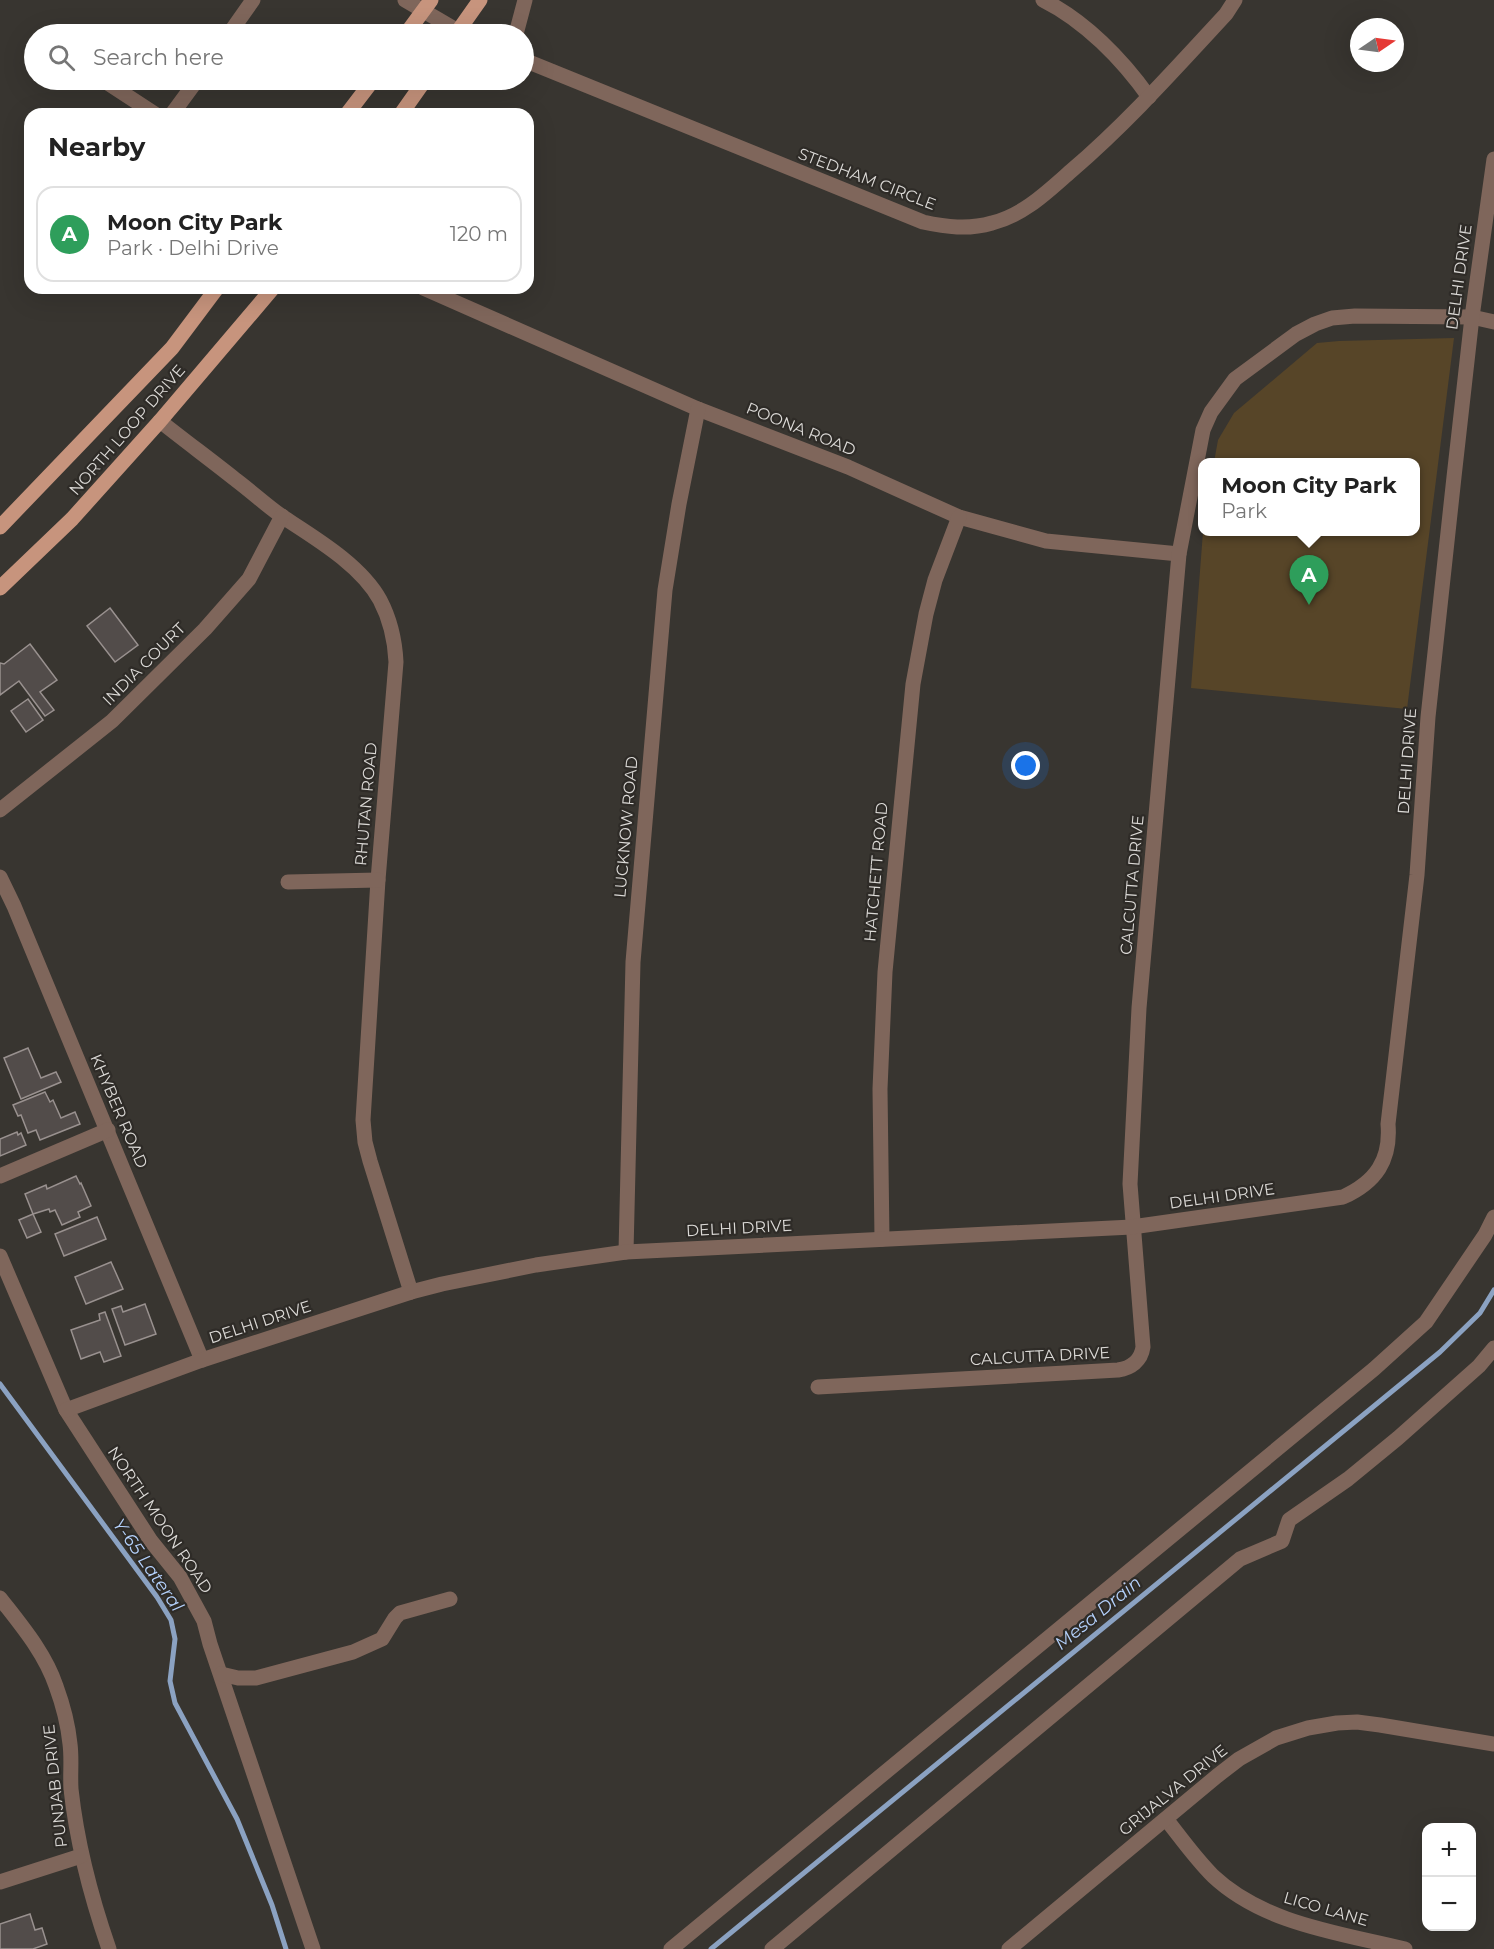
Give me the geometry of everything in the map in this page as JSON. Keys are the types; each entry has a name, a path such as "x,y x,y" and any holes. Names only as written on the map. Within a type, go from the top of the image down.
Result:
{"main road":[{"path":"465,24 480,0"},
{"path":"414,24 427,6"},
{"path":"352,108 365,90"},
{"path":"405,108 418,90"},
{"name":"NORTH LOOP DRIVE","path":"0,527 172,348 212,294"},
{"name":"NORTH LOOP DRIVE","path":"0,588 72,519 160,421 268,294"}],"street":[{"path":"236,24 253,0"},
{"path":"405,0 427,6 448,24"},
{"path":"519,24 525,0"},
{"path":"1043,0 1080,24 1107,47 1149,97"},
{"name":"STEDHAM CIRCLE","path":"534,64 923,222 947,227 968,227 992,224 1031,205 1095,150 1149,97 1226,14 1235,0"},
{"path":"118,90 146,108"},
{"path":"176,108 190,90"},
{"name":"DELHI DRIVE","path":"66,1410 202,1360 411,1292 526,1267 626,1252 1132,1227 1344,1197 1359,1190 1374,1176 1383,1162 1389,1138 1388,1124 1417,875 1428,717 1472,317 1494,159"},
{"name":"POONA ROAD","path":"437,294 698,409 848,467 960,516 1046,541 1179,554"},
{"name":"CALCUTTA DRIVE","path":"818,1387 1127,1368 1136,1363 1142,1354 1130,1184 1139,1008 1179,554 1203,430 1211,412 1235,380 1296,334 1315,324 1332,318 1355,315 1472,317 1494,322"},
{"name":"LUCKNOW ROAD","path":"626,1252 634,950 665,590 698,409"},
{"name":"RHUTAN ROAD","path":"160,421 282,516 315,536 336,553 366,581 380,599 388,620 395,646 396,662 378,880 363,1120 370,1161 411,1292"},
{"name":"INDIA COURT","path":"0,810 112,721 191,644 249,579 282,516"},
{"name":"HATCHETT ROAD","path":"882,1239 880,1089 885,972 909,718 926,614 935,580 960,516"},
{"name":"KHYBER ROAD","path":"0,877 108,1130 202,1360"},
{"path":"288,882 378,880"},
{"path":"0,1176 108,1130"},
{"path":"671,1949 1374,1369 1426,1322 1485,1235 1494,1217"},
{"name":"NORTH MOON ROAD","path":"0,1256 66,1410 151,1541 180,1577 204,1621 314,1949"},
{"path":"772,1949 1240,1559 1282,1540 1289,1520 1348,1479 1398,1438 1479,1366 1494,1348"},
{"name":"PUNJAB DRIVE","path":"0,1598 28,1633 56,1683 71,1744 71,1786 81,1856 109,1949"},
{"path":"221,1674 238,1678 256,1678 353,1652 382,1639 400,1613 450,1599"},
{"name":"GRIJALVA DRIVE","path":"1010,1949 1239,1759 1276,1738 1308,1728 1357,1722 1494,1744"},
{"name":"LICO LANE","path":"1166,1819 1214,1877 1262,1909 1304,1925 1405,1949"},
{"path":"0,1882 81,1856"}],"shaded area":[{"path":"1454,338 1407,709 1191,688 1203,536 1420,536 1420,458 1215,458 1218,440 1234,413 1317,343"}],"building":[{"path":"110,608 138,645 115,662 87,626"},
{"path":"30,644 57,680 40,692 54,710 45,716 19,681 0,695 0,663 4,664"},
{"path":"28,699 43,720 26,732 11,711"},
{"path":"28,1048 41,1078 56,1072 61,1082 21,1099 4,1058"},
{"path":"45,1092 50,1102 53,1100 61,1118 75,1112 80,1124 40,1140 36,1130 28,1133 21,1115 18,1116 13,1105"},
{"path":"17,1132 18,1135 21,1133 26,1145 0,1156 0,1139"},
{"path":"76,1176 91,1206 78,1212 80,1217 62,1225 55,1210 50,1212 49,1209 33,1214 25,1194 46,1185 47,1189"},
{"path":"33,1214 41,1232 27,1238 19,1220"},
{"path":"97,1217 106,1239 64,1256 55,1234"},
{"path":"111,1262 123,1289 86,1304 75,1277"},
{"path":"145,1304 156,1334 125,1345 112,1309 121,1306 123,1312"},
{"path":"105,1312 121,1356 104,1362 100,1352 81,1359 71,1330 100,1320 99,1314"},
{"path":"30,1914 35,1930 42,1928 47,1944 33,1949 0,1949 0,1924"}],"waterway":[{"name":"Mesa Drain","path":"711,1949 1440,1352 1480,1313 1494,1290"},
{"name":"Y-65 Lateral","path":"0,1384 157,1597 171,1620 175,1639 170,1681 175,1703 237,1819 272,1905 286,1949"}],"place":[{"name":"Moon City Park","path":"1309,605"}]}
